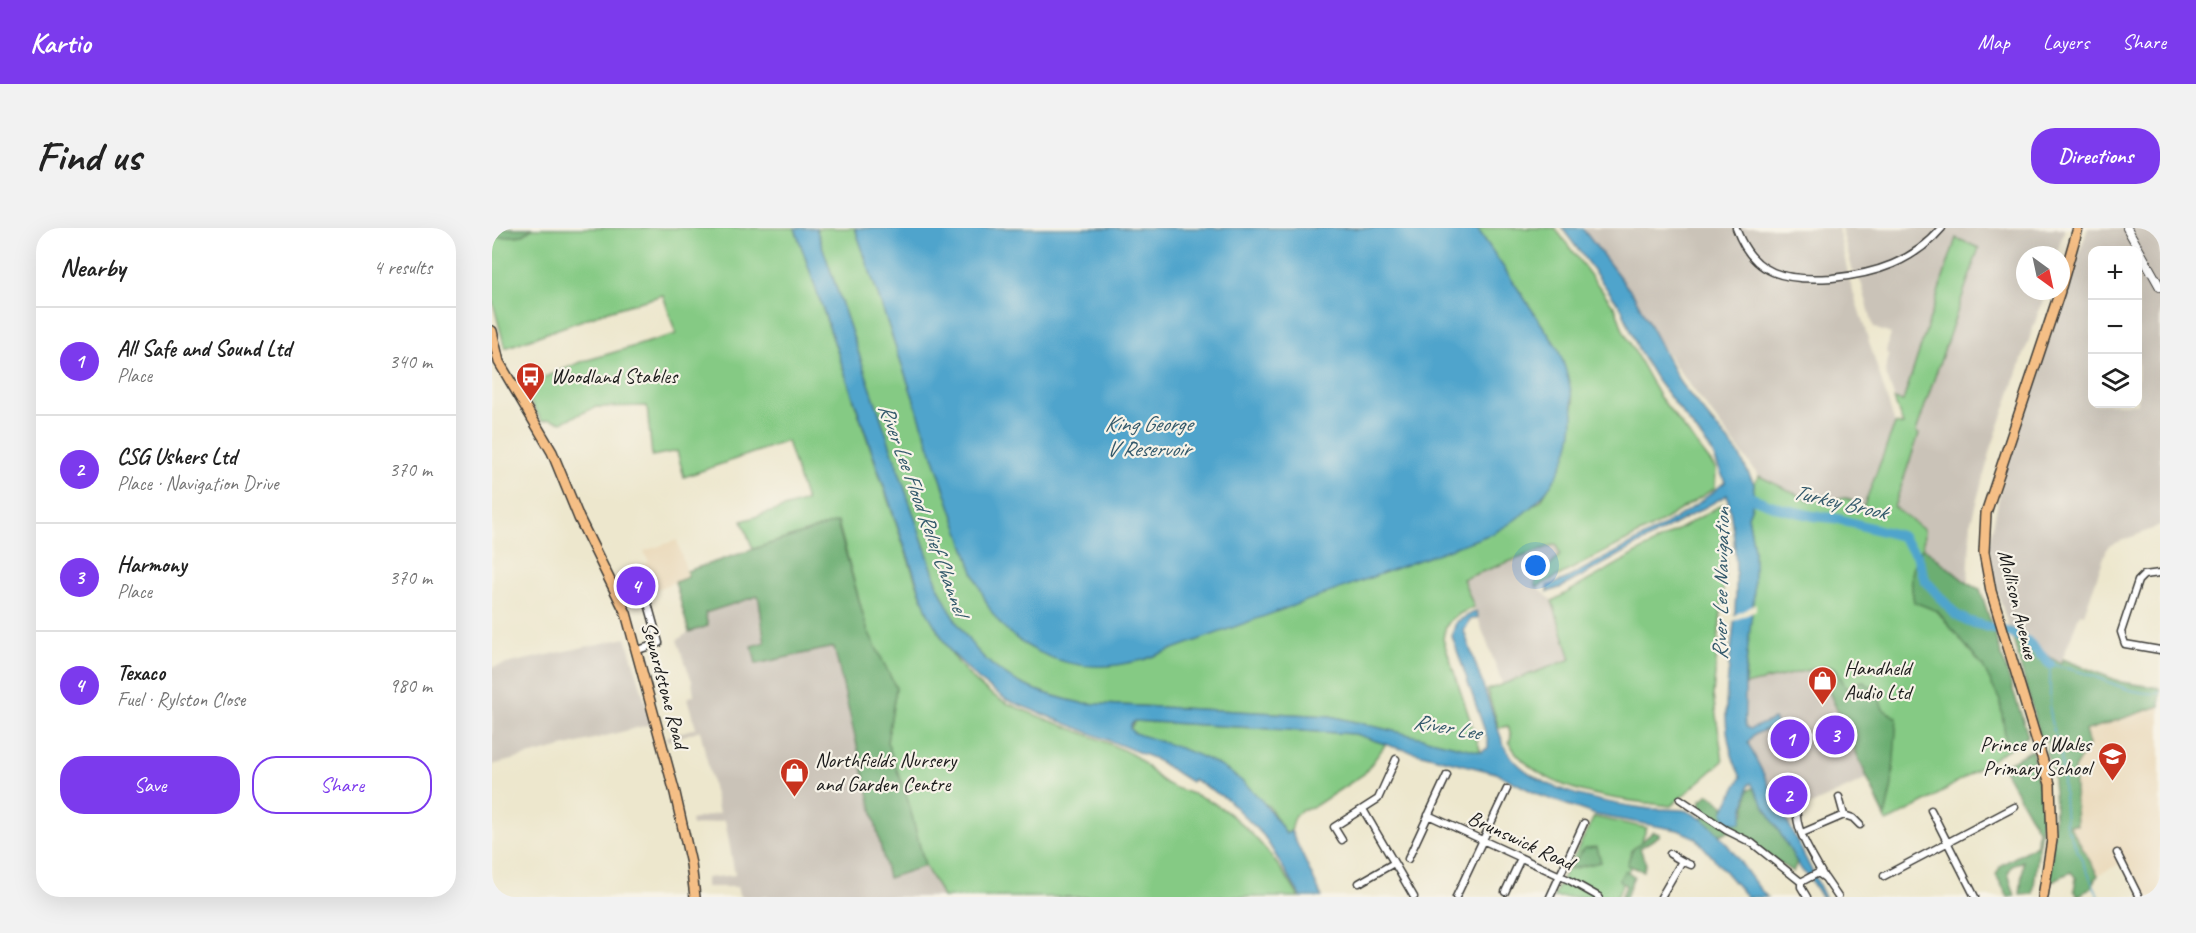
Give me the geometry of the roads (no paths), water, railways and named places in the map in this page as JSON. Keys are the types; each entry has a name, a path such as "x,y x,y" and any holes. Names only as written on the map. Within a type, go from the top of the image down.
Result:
{"main road":[{"name":"Mollison Avenue","path":"2070,259 2078,228"},
{"name":"Mollison Avenue","path":"2074,247 2084,228"},
{"name":"Mollison Avenue","path":"2043,897 2052,840 2050,784 1986,569 1986,513 2056,300"},
{"name":"Sewardstone Road","path":"492,334 495,361 552,452 579,518 626,613 638,650 683,824 695,897"}],"street":[{"path":"1736,228 1742,244 1754,260 1774,273 1796,280 1853,276 1885,268 1911,256 1942,228"},
{"path":"2127,228 2160,287"},
{"path":"2160,573 2144,575 2138,581 2121,632 2125,644 2160,650"},
{"path":"638,650 659,643 647,600"},
{"path":"1342,840 1334,827 1364,811 1384,791 1396,759"},
{"path":"1408,859 1447,775"},
{"path":"1456,897 1507,789"},
{"path":"1839,797 1844,815"},
{"path":"1680,799 1726,830 1752,843 1804,880"},
{"path":"1798,800 1795,812 1802,833 1822,875 1838,897"},
{"path":"1884,876 2015,807"},
{"path":"1931,810 1975,897"},
{"path":"1364,811 1414,897"},
{"name":"Brunswick Road","path":"1428,815 1561,876 1599,897"},
{"path":"1802,833 1844,815 1853,818 1860,825"},
{"path":"1550,897 1584,823"},
{"path":"2117,853 2139,897"},
{"path":"1670,854 1691,866"},
{"path":"1505,892 1521,858"},
{"path":"1661,897 1682,861"},
{"path":"1359,883 1394,863"},
{"path":"1807,897 1801,887 1804,880 1814,873 1822,875"}],"water":[{"path":"795,228 816,228 938,586 963,633 977,651 1010,678 1030,688 1081,703 1330,716 1481,752 1488,748 1488,740 1452,636 1456,622 1476,611 1478,617 1470,620 1464,631 1504,746 1515,761 1531,774 1569,792 1612,803 1650,809 1683,810 1700,818 1722,838 1767,897 1747,897 1696,838 1678,830 1596,815 1539,795 1496,773 1394,747 1355,734 1135,721 1131,724 1130,729 1134,733 1203,757 1238,778 1255,793 1286,834 1291,831 1322,897 1301,897 1264,836 1227,799 1193,779 1191,782 1153,758 1007,700 979,680 950,651 928,614"},
{"name":"King George V Reservoir","path":"855,228 1477,228 1557,347 1567,376 1572,403 1572,429 1567,454 1556,477 1540,498 1520,516 1494,533 1143,660 1106,666 1089,666 1055,659 1023,643 1010,633 988,606 973,572"},
{"path":"1562,228 1582,228 1635,297 1681,384 1738,453 1754,484 1752,506 1748,516 1754,549 1754,594 1745,673 1745,721 1746,727 1750,729 1774,719 1777,725 1753,735 1748,743 1825,897 1821,897 1801,869 1751,783 1741,823 1726,823 1723,811 1741,777 1728,737 1726,716 1736,596 1734,538 1727,495 1562,587 1548,592 1547,586 1566,579 1648,535 1707,497 1725,482 1711,450 1656,379 1639,351 1622,309"}],"waterway":[{"name":"Turkey Brook","path":"1741,494 1779,508 1834,518 1901,536 1917,555 1925,580 1956,615 1967,621 2014,634 2027,641 2050,664"},
{"path":"2099,897 2066,826 2061,754 2050,718 2050,664 2123,688 2160,693"}],"place":[{"name":"Woodland Stables","path":"530,402"},
{"name":"Texaco","path":"636,586"},
{"name":"Handheld Audio Ltd","path":"1823,706"},
{"name":"Harmony","path":"1835,735"},
{"name":"All Safe and Sound Ltd","path":"1790,739"},
{"name":"Prince of Wales Primary School","path":"2112,782"},
{"name":"CSG Ushers Ltd","path":"1788,795"},
{"name":"Northfields Nursery and Garden Centre","path":"794,798"}],"water label":[{"name":"River Lee Flood Relief Channel","path":"923,509"},
{"name":"River Lee Navigation","path":"1721,584"},
{"name":"River Lee","path":"1447,727"}]}
